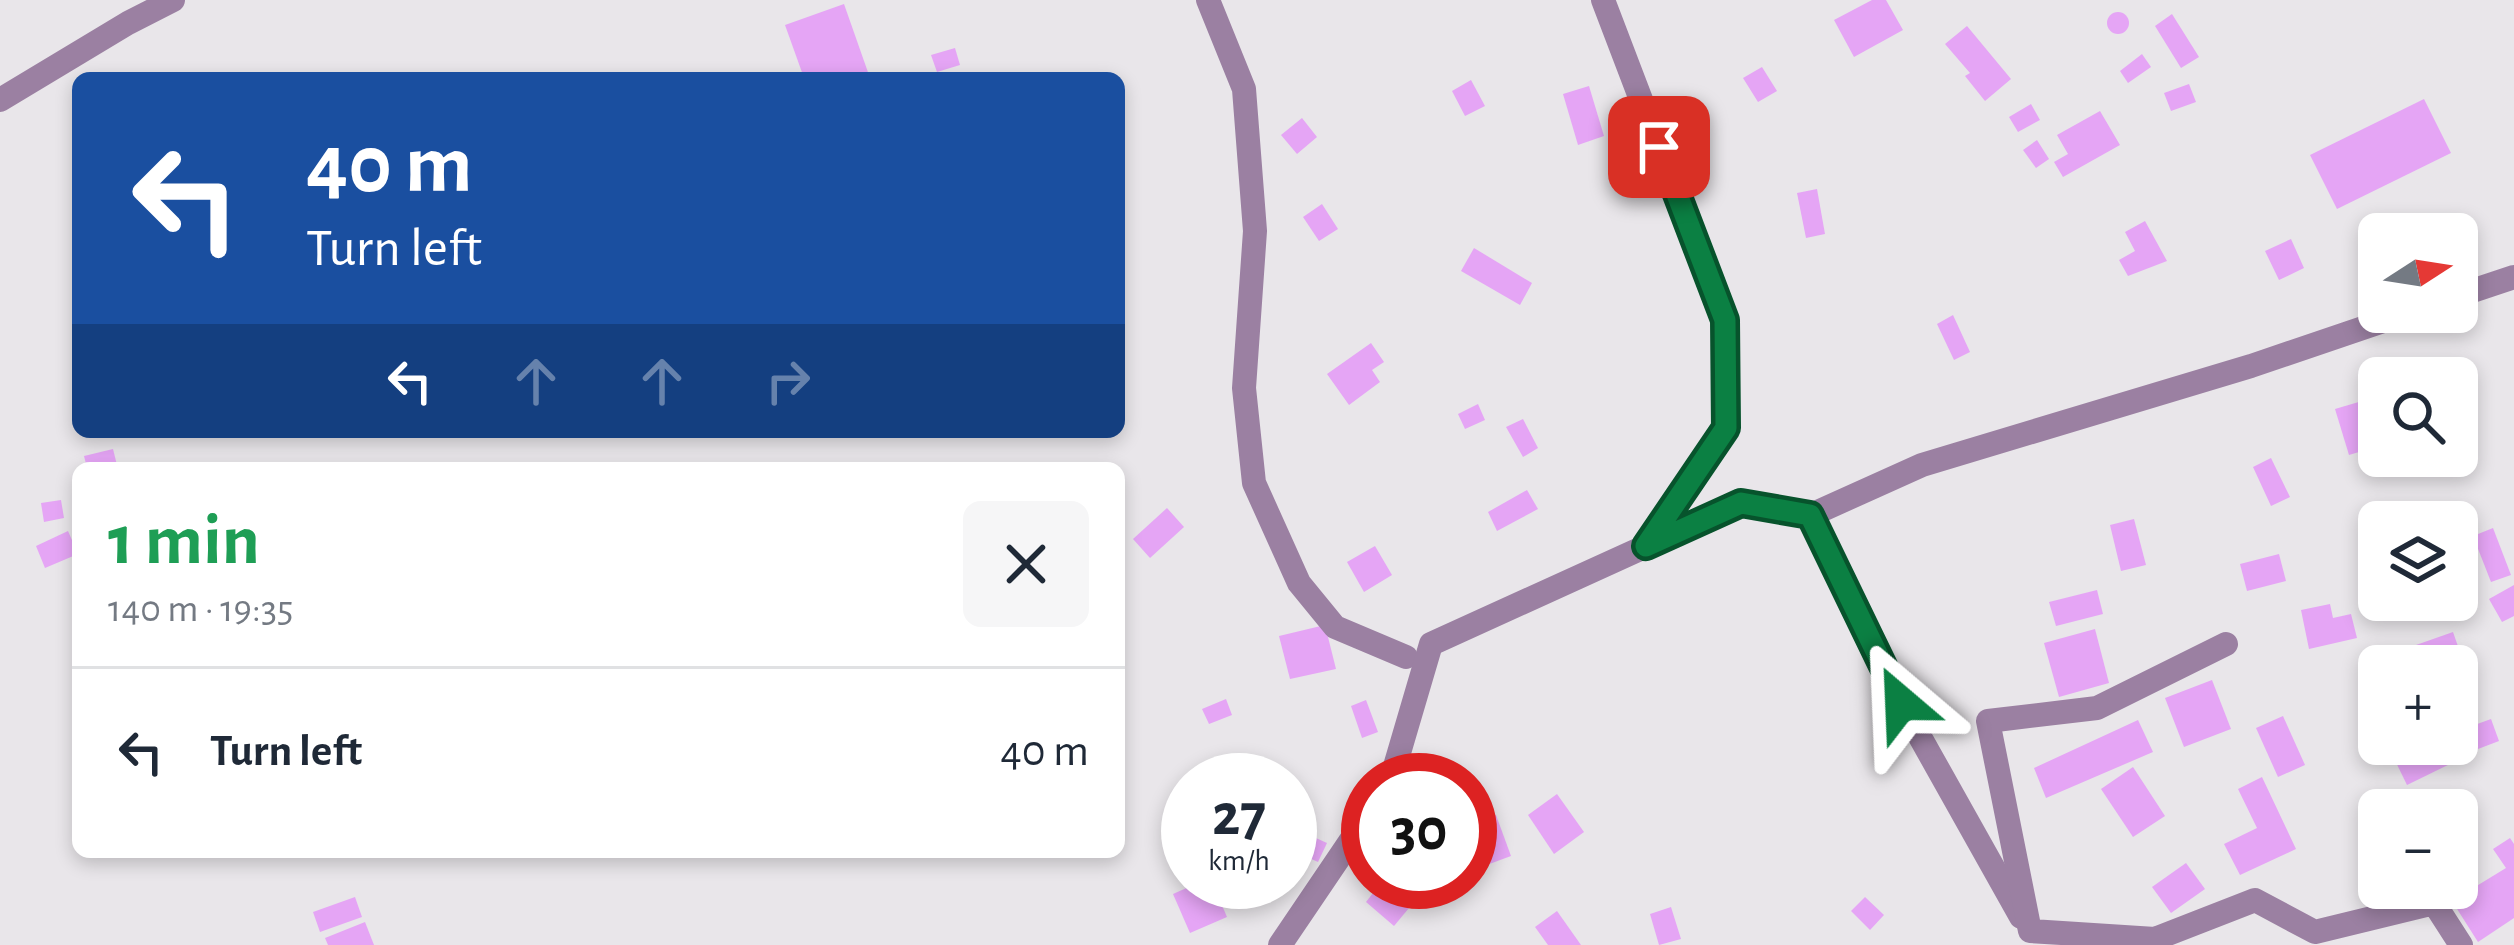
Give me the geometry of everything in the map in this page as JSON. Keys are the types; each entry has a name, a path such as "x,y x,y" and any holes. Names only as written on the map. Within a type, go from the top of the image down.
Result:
{"street":[{"path":"0,100 173,0"},
{"path":"1208,0 1244,88 1255,231 1244,388 1254,483 1299,584 1335,627 1406,657"},
{"path":"1603,0 1725,320 1726,428 1646,546"},
{"path":"2478,289 2514,277"},
{"path":"1399,753 1431,644 1741,503 1810,515 1922,465 2358,330"},
{"path":"1810,515 1901,703 2035,938"},
{"path":"2035,938 1988,721 2097,708 2226,644"},
{"path":"1280,945 1341,855"},
{"path":"2035,938 2155,939 2255,900 2314,932 2434,902 2462,945"}],"building":[{"path":"1872,0 1886,0 1903,30 1854,57 1834,20"},
{"path":"844,4 868,72 802,72 785,25"},
{"path":"2118,12 2129,23 2118,34 2107,23"},
{"path":"2172,14 2199,57 2181,68 2155,26"},
{"path":"1967,26 2011,79 1985,101 1965,76 1970,73 1945,44"},
{"path":"955,48 960,65 937,72 931,55"},
{"path":"2142,54 2151,67 2128,83 2120,71"},
{"path":"1762,67 1777,91 1758,102 1743,78"},
{"path":"1471,80 1485,106 1465,116 1452,91"},
{"path":"2189,84 2196,102 2171,111 2164,93"},
{"path":"1589,86 1604,136 1578,145 1563,94"},
{"path":"2424,99 2451,153 2337,209 2310,155"},
{"path":"2031,104 2040,120 2018,132 2009,117"},
{"path":"2100,111 2120,145 2063,177 2054,162 2068,154 2057,135"},
{"path":"1302,118 1317,137 1297,154 1281,135"},
{"path":"2037,140 2049,159 2036,168 2023,150"},
{"path":"1817,189 1825,234 1806,238 1797,193"},
{"path":"1322,204 1338,229 1319,241 1303,217"},
{"path":"2145,221 2167,261 2128,276 2119,260 2135,251 2125,232"},
{"path":"2291,239 2304,268 2279,280 2265,251"},
{"path":"1474,248 1532,283 1520,305 1461,271"},
{"path":"1953,315 1970,352 1954,360 1937,324"},
{"path":"1371,343 1384,362 1372,370 1380,382 1349,405 1327,374"},
{"path":"2358,402 2358,452 2349,455 2335,409"},
{"path":"1478,404 1485,420 1465,429 1458,414"},
{"path":"1523,419 1538,448 1523,457 1506,427"},
{"path":"113,449 116,462 86,462 84,456"},
{"path":"2271,458 2290,497 2271,506 2253,467"},
{"path":"1527,490 1538,509 1497,531 1488,512"},
{"path":"61,500 64,518 44,522 41,503"},
{"path":"1167,508 1184,527 1150,558 1133,539"},
{"path":"2134,519 2146,565 2121,571 2110,525"},
{"path":"2493,528 2511,575 2491,582 2478,549 2478,534"},
{"path":"68,531 72,557 45,568 36,546"},
{"path":"1375,546 1392,575 1364,592 1347,562"},
{"path":"2279,554 2286,581 2247,591 2240,564"},
{"path":"2514,585 2514,616 2502,622 2489,599"},
{"path":"2097,590 2103,614 2056,626 2049,602"},
{"path":"2330,604 2333,618 2351,614 2357,638 2309,649 2301,610"},
{"path":"1325,625 1336,669 1290,679 1279,636"},
{"path":"2095,629 2109,683 2059,697 2044,643"},
{"path":"2453,632 2458,645 2416,645"},
{"path":"2212,680 2231,729 2184,747 2165,698"},
{"path":"1226,699 1232,715 1209,724 1202,709"},
{"path":"1366,700 1378,732 1362,738 1351,706"},
{"path":"2283,716 2305,765 2278,777 2256,728"},
{"path":"2491,719 2499,741 2478,749 2478,724"},
{"path":"2138,720 2153,752 2046,798 2034,768"},
{"path":"2397,765 2448,765 2407,785"},
{"path":"2133,767 2165,816 2133,837 2101,789"},
{"path":"2262,777 2296,849 2240,875 2224,844 2257,828 2238,789"},
{"path":"1557,794 1584,832 1554,854 1528,815"},
{"path":"1497,818 1511,856 1497,861"},
{"path":"1317,838 1327,843 1317,862"},
{"path":"2510,838 2514,844 2514,918 2478,942 2457,909 2478,909 2478,885 2506,868 2493,849"},
{"path":"2186,863 2205,889 2171,913 2152,887"},
{"path":"355,897 362,917 320,932 313,912"},
{"path":"1865,897 1884,915 1870,930 1851,911"},
{"path":"1671,907 1681,939 1659,945 1650,914"},
{"path":"1180,909 1224,909 1227,917 1190,933"},
{"path":"1374,909 1408,909 1394,926"},
{"path":"1557,911 1581,945 1548,945 1535,927"},
{"path":"365,922 374,945 328,945 325,938"}],"route":[{"path":"1659,147 1725,320 1726,428 1646,546 1741,503 1810,515 1901,703"}]}
